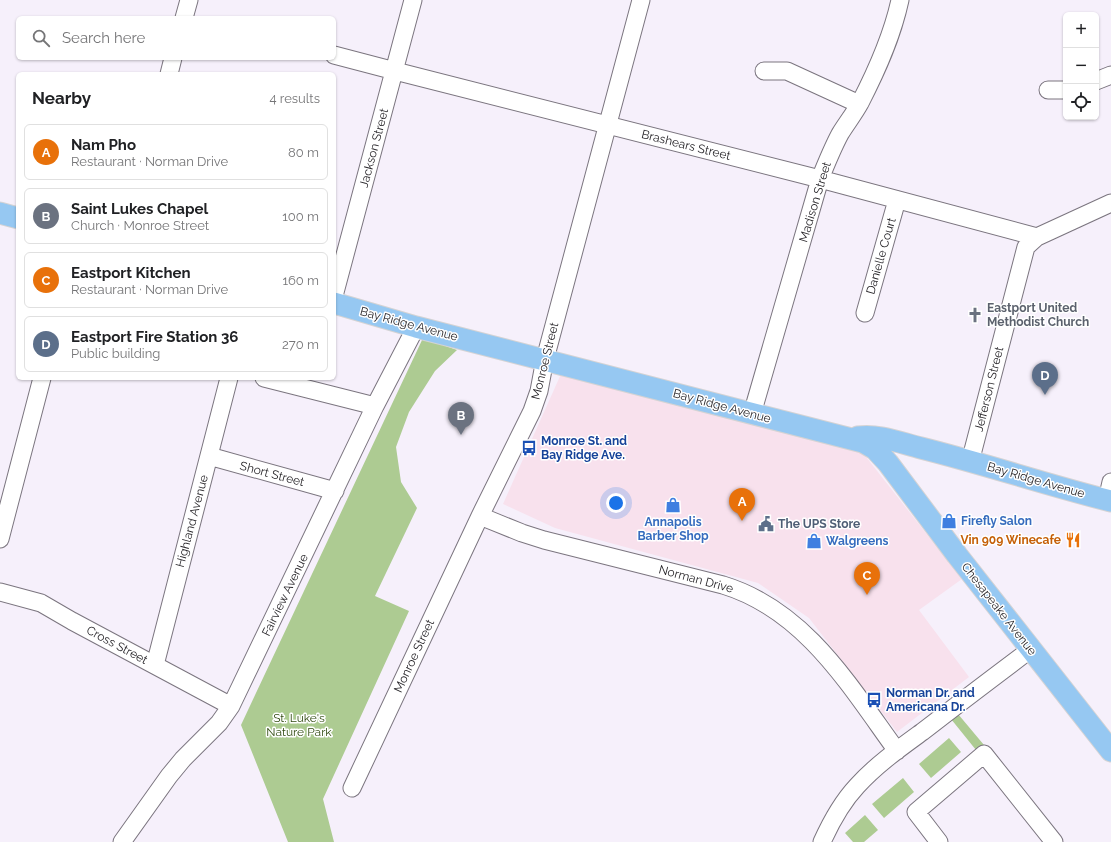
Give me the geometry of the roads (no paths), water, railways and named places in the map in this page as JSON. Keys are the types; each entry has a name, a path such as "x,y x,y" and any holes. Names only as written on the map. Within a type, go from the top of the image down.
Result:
{"main road":[{"path":"0,214 16,218"},
{"name":"Bay Ridge Avenue","path":"336,304 416,326 850,439 865,436 882,438 970,462 1110,494"},
{"name":"Chesapeake Avenue","path":"850,439 863,442 875,449 888,463 957,555 1111,751"},
{"path":"888,463 900,454 905,453 928,457 941,453"}],"street":[{"name":"Jackson Street","path":"336,289 413,0"},
{"name":"Monroe Street","path":"352,788 480,516 532,411 539,391 545,359 641,0"},
{"name":"Madison Street","path":"752,414 820,179 828,159 878,67 889,41 900,0"},
{"name":"Brashears Street","path":"336,56 607,126 820,179 1037,237"},
{"path":"170,72 172,60"},
{"path":"764,71 787,71 859,104"},
{"path":"1099,79 1111,75"},
{"path":"1048,90 1063,90"},
{"name":"Danielle Court","path":"864,313 898,200"},
{"name":"Jefferson Street","path":"970,462 1026,247 1037,237 1111,203"},
{"name":"Fairview Avenue","path":"122,842 169,776 183,759 219,723 231,706 375,406 416,326"},
{"path":"0,539 41,380"},
{"name":"Highland Avenue","path":"154,665 228,380"},
{"path":"272,380 375,406"},
{"name":"Short Street","path":"209,456 335,491"},
{"name":"Norman Drive","path":"480,516 544,540 723,585 766,604 798,627 814,643 844,678 897,751"},
{"name":"Cross Street","path":"0,592 41,603 231,706"},
{"path":"822,842 831,821 857,786 897,751 1031,649"},
{"path":"939,842 916,812 984,754 1054,842"}],"place":[{"name":"Eastport United Methodist Church","path":"975,315"},
{"name":"Eastport Fire Station 36","path":"1045,395"},
{"name":"Saint Lukes Chapel","path":"461,435"},
{"name":"Monroe St. and Bay Ridge Ave.","path":"529,448"},
{"name":"Annapolis Barber Shop","path":"673,505"},
{"name":"Nam Pho","path":"742,521"},
{"name":"Firefly Salon","path":"949,521"},
{"name":"The UPS Store","path":"766,524"},
{"name":"Vin 909 Winecafe","path":"1073,540"},
{"name":"Walgreens","path":"814,541"},
{"name":"Eastport Kitchen","path":"867,595"},
{"name":"Norman Dr. and Americana Dr.","path":"874,700"}],"park label":[{"name":"St. Luke's Nature Park","path":"299,725"}]}
